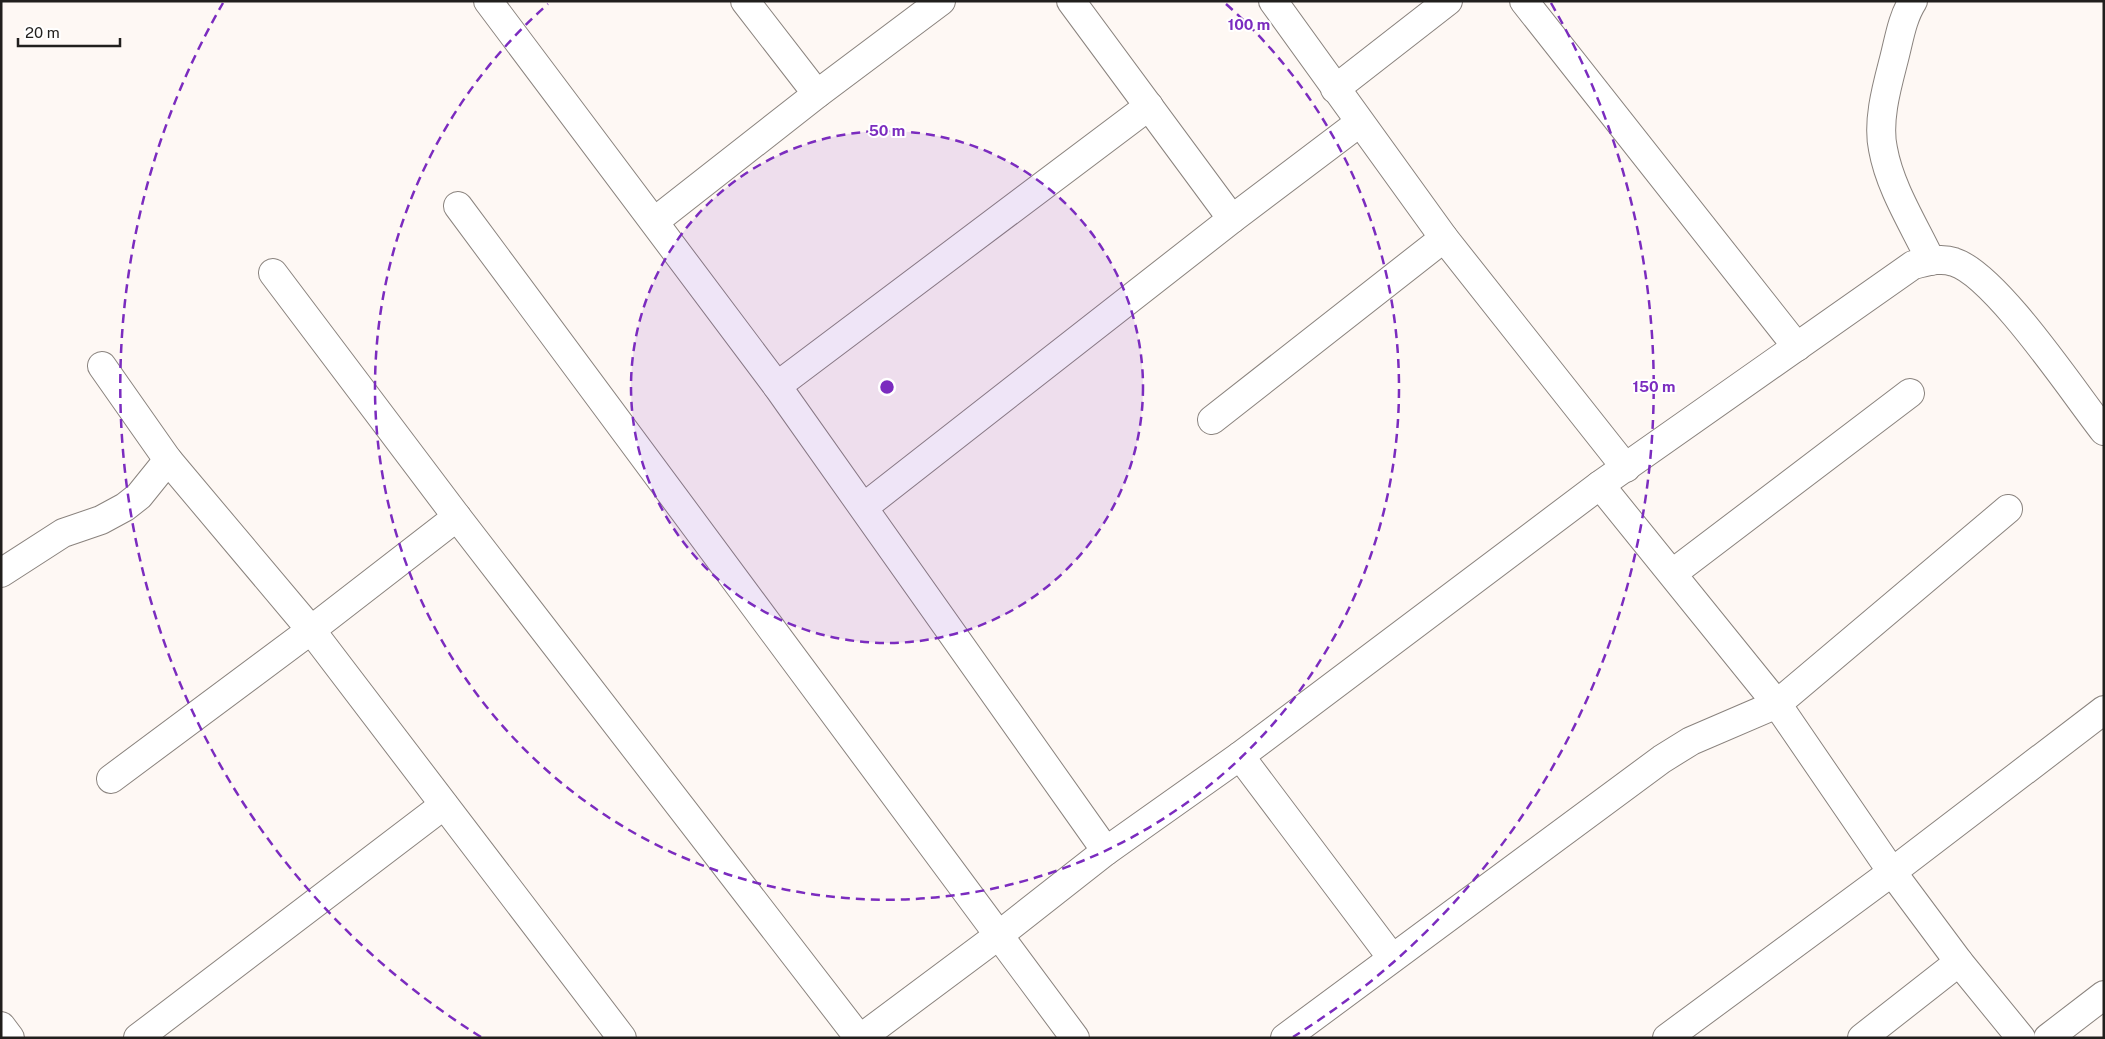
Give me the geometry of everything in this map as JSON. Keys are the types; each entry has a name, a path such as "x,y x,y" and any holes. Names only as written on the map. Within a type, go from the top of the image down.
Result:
{"street":[{"path":"488,1 777,386 1106,851"},
{"path":"745,1 817,94"},
{"path":"655,221 817,94 942,1"},
{"path":"1072,1 1232,219"},
{"path":"1273,1 1359,123 1444,238 1626,468"},
{"path":"1335,89 1448,1"},
{"path":"1524,1 1797,346"},
{"path":"1913,1 1903,23 1889,81 1882,125 1883,149 1894,186 1931,261"},
{"path":"777,386 1149,106"},
{"path":"864,507 1232,219 1359,123"},
{"path":"458,206 1075,1038"},
{"path":"1212,420 1444,238"},
{"path":"273,273 457,517 860,1038 999,936 1106,851 1240,756 1600,484 1626,468 1913,265 1931,261 1954,262 1983,280 2014,313 2104,431"},
{"path":"102,366 168,460 311,630 622,1038"},
{"path":"1673,573 1910,393"},
{"path":"1,573 63,533 101,520 125,507 139,496 168,460"},
{"path":"1600,484 1777,704 1892,872 1959,962 2020,1038"},
{"path":"1285,1038 1662,759 1691,742 1777,704 2008,509"},
{"path":"111,779 311,630 457,517"},
{"path":"1667,1038 1892,872 2104,710"},
{"path":"1240,756 1392,958"},
{"path":"138,1038 444,805"},
{"path":"1862,1038 1959,962"},
{"path":"2048,1038 2104,995"},
{"path":"1,1026 10,1038"}]}
